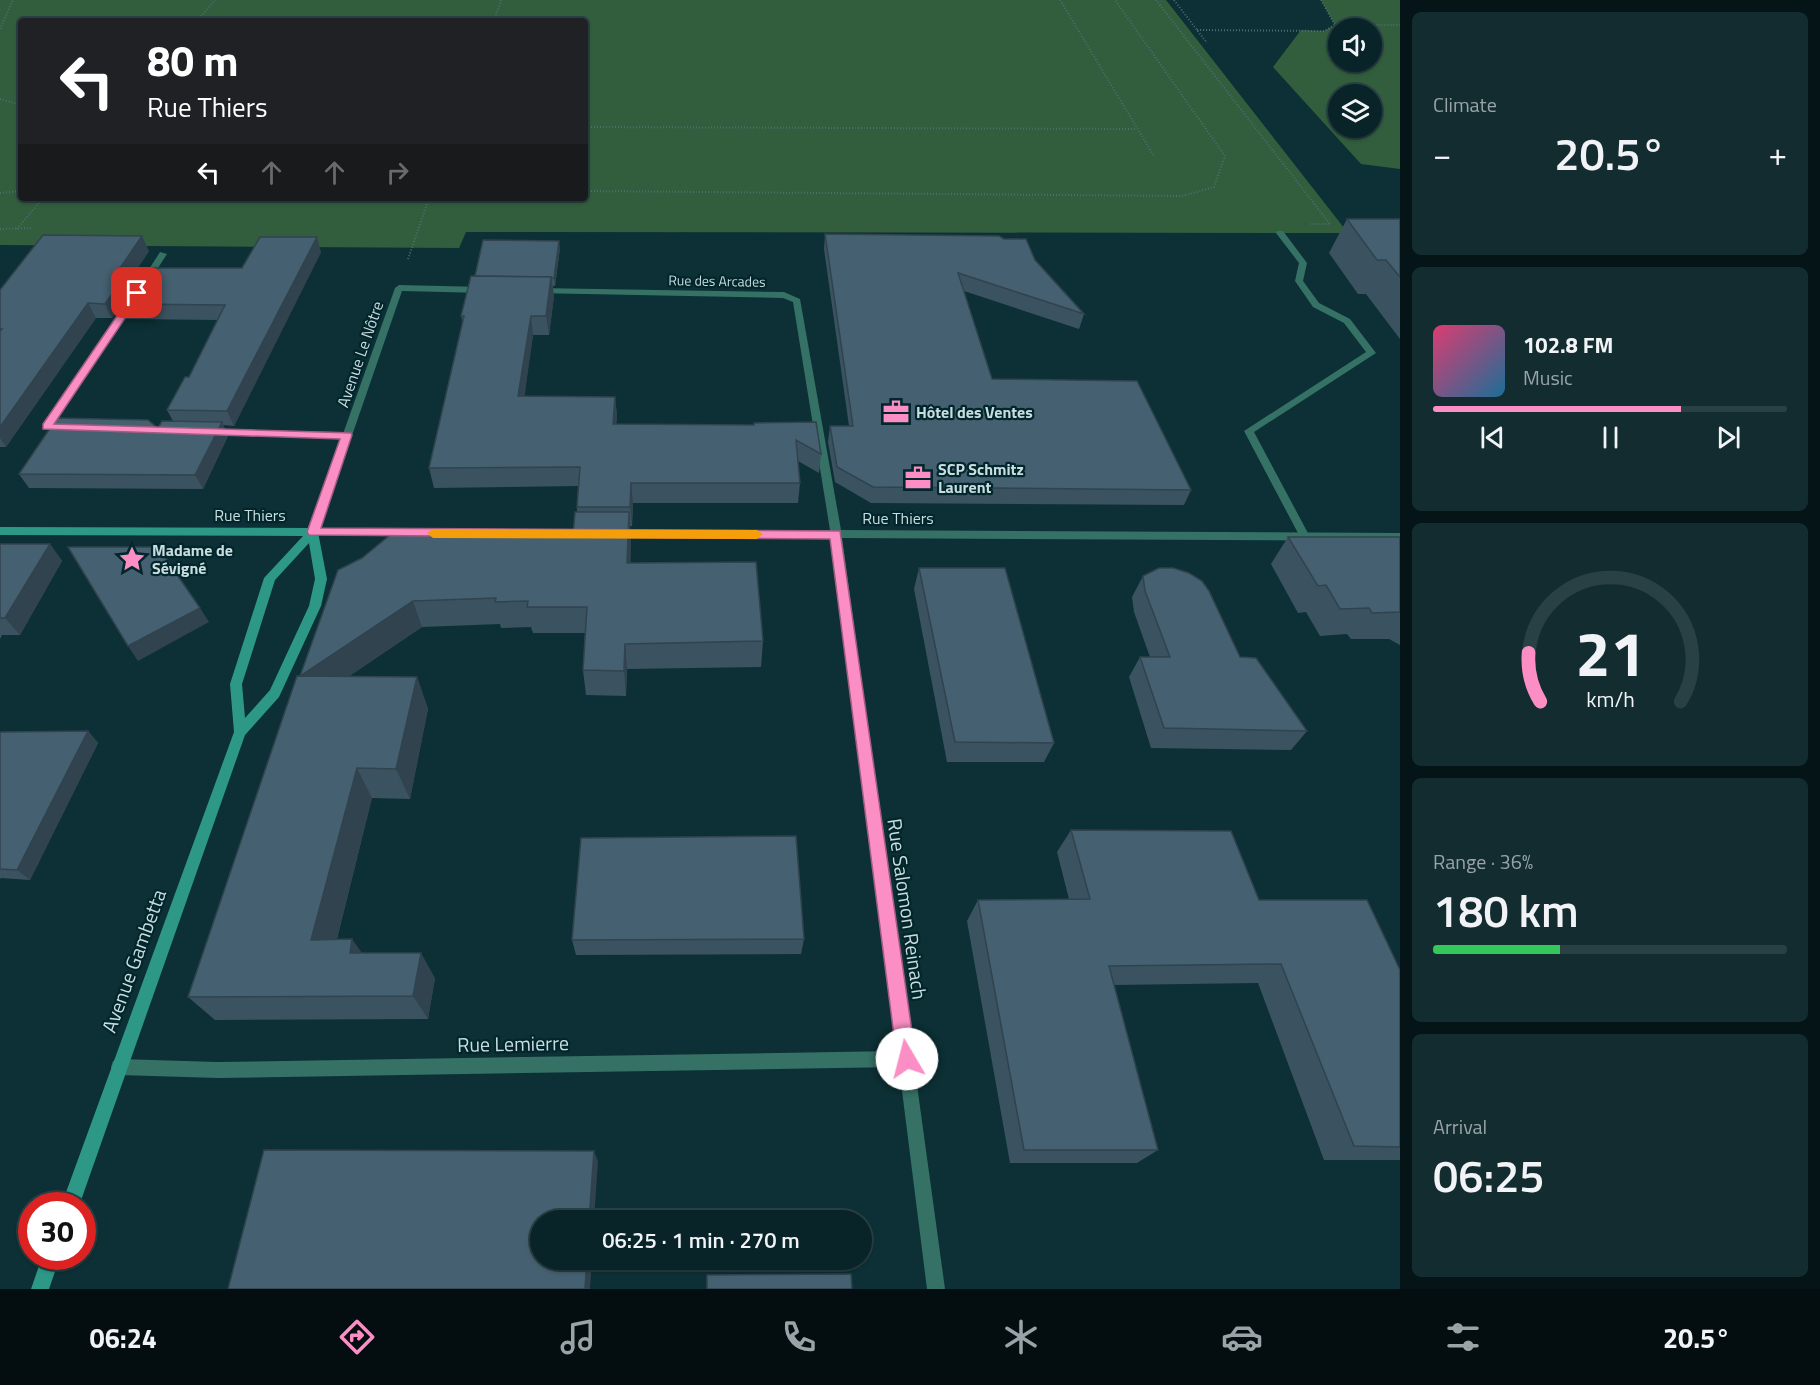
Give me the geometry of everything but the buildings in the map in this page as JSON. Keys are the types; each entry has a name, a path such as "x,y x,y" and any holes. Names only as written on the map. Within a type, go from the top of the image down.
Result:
{"main road":[{"name":"Rue Thiers","path":"0,531 313,532"},
{"name":"Avenue Gambetta","path":"240,732 236,684 270,578 313,532"},
{"name":"Avenue Gambetta","path":"75,1192 240,732 274,693 315,606 321,579 313,532"},
{"path":"40,1289 47,1270"}],"street":[{"path":"1280,233 1303,264 1299,281 1316,306 1347,321 1371,353 1249,431 1304,535"},
{"path":"81,428 46,427 163,254"},
{"name":"Avenue Le Nôtre","path":"313,532 399,288 492,290"},
{"name":"Rue des Arcades","path":"527,291 784,295 797,301 836,535"},
{"path":"197,431 347,435"},
{"name":"Rue Thiers","path":"313,532 1400,537"},
{"name":"Rue Salomon Reinach","path":"836,535 936,1289"},
{"name":"Rue Lemierre","path":"119,1067 218,1070 907,1059"}],"path":[{"path":"0,29 13,0"},
{"path":"200,18 215,0"},
{"path":"495,18 501,0"},
{"path":"1060,0 1154,156"},
{"path":"588,191 1182,195 1214,187 1225,156 1115,0"},
{"path":"1156,0 1330,224 1307,224"},
{"path":"1174,0 1207,43"},
{"path":"1321,0 1331,18"},
{"path":"1382,24 1400,24"},
{"path":"1197,30 1324,31 1328,29"},
{"path":"0,99 18,104"},
{"path":"588,127 1137,129"},
{"path":"0,193 18,191"},
{"path":"17,229 40,201"},
{"path":"411,247 428,201"},
{"path":"0,230 32,228"}],"green space":[{"path":"0,0 1166,0 1348,233 466,232 459,248 0,245"},
{"path":"1321,0 1400,0 1400,169 1361,164 1337,138 1382,138 1382,84 1328,84 1328,128 1273,67 1301,30 1324,31 1328,29 1328,72 1382,72 1382,18 1331,18"}],"slow traffic":[{"path":"433,533 757,534"}],"place":[{"name":"Hôtel des Ventes","path":"896,412"},
{"name":"SCP Schmitz Laurent","path":"918,478"},
{"name":"Madame de Sévigné","path":"132,559"}],"route":[{"path":"137,293 46,427 347,435 313,532 836,535 907,1059"}]}
